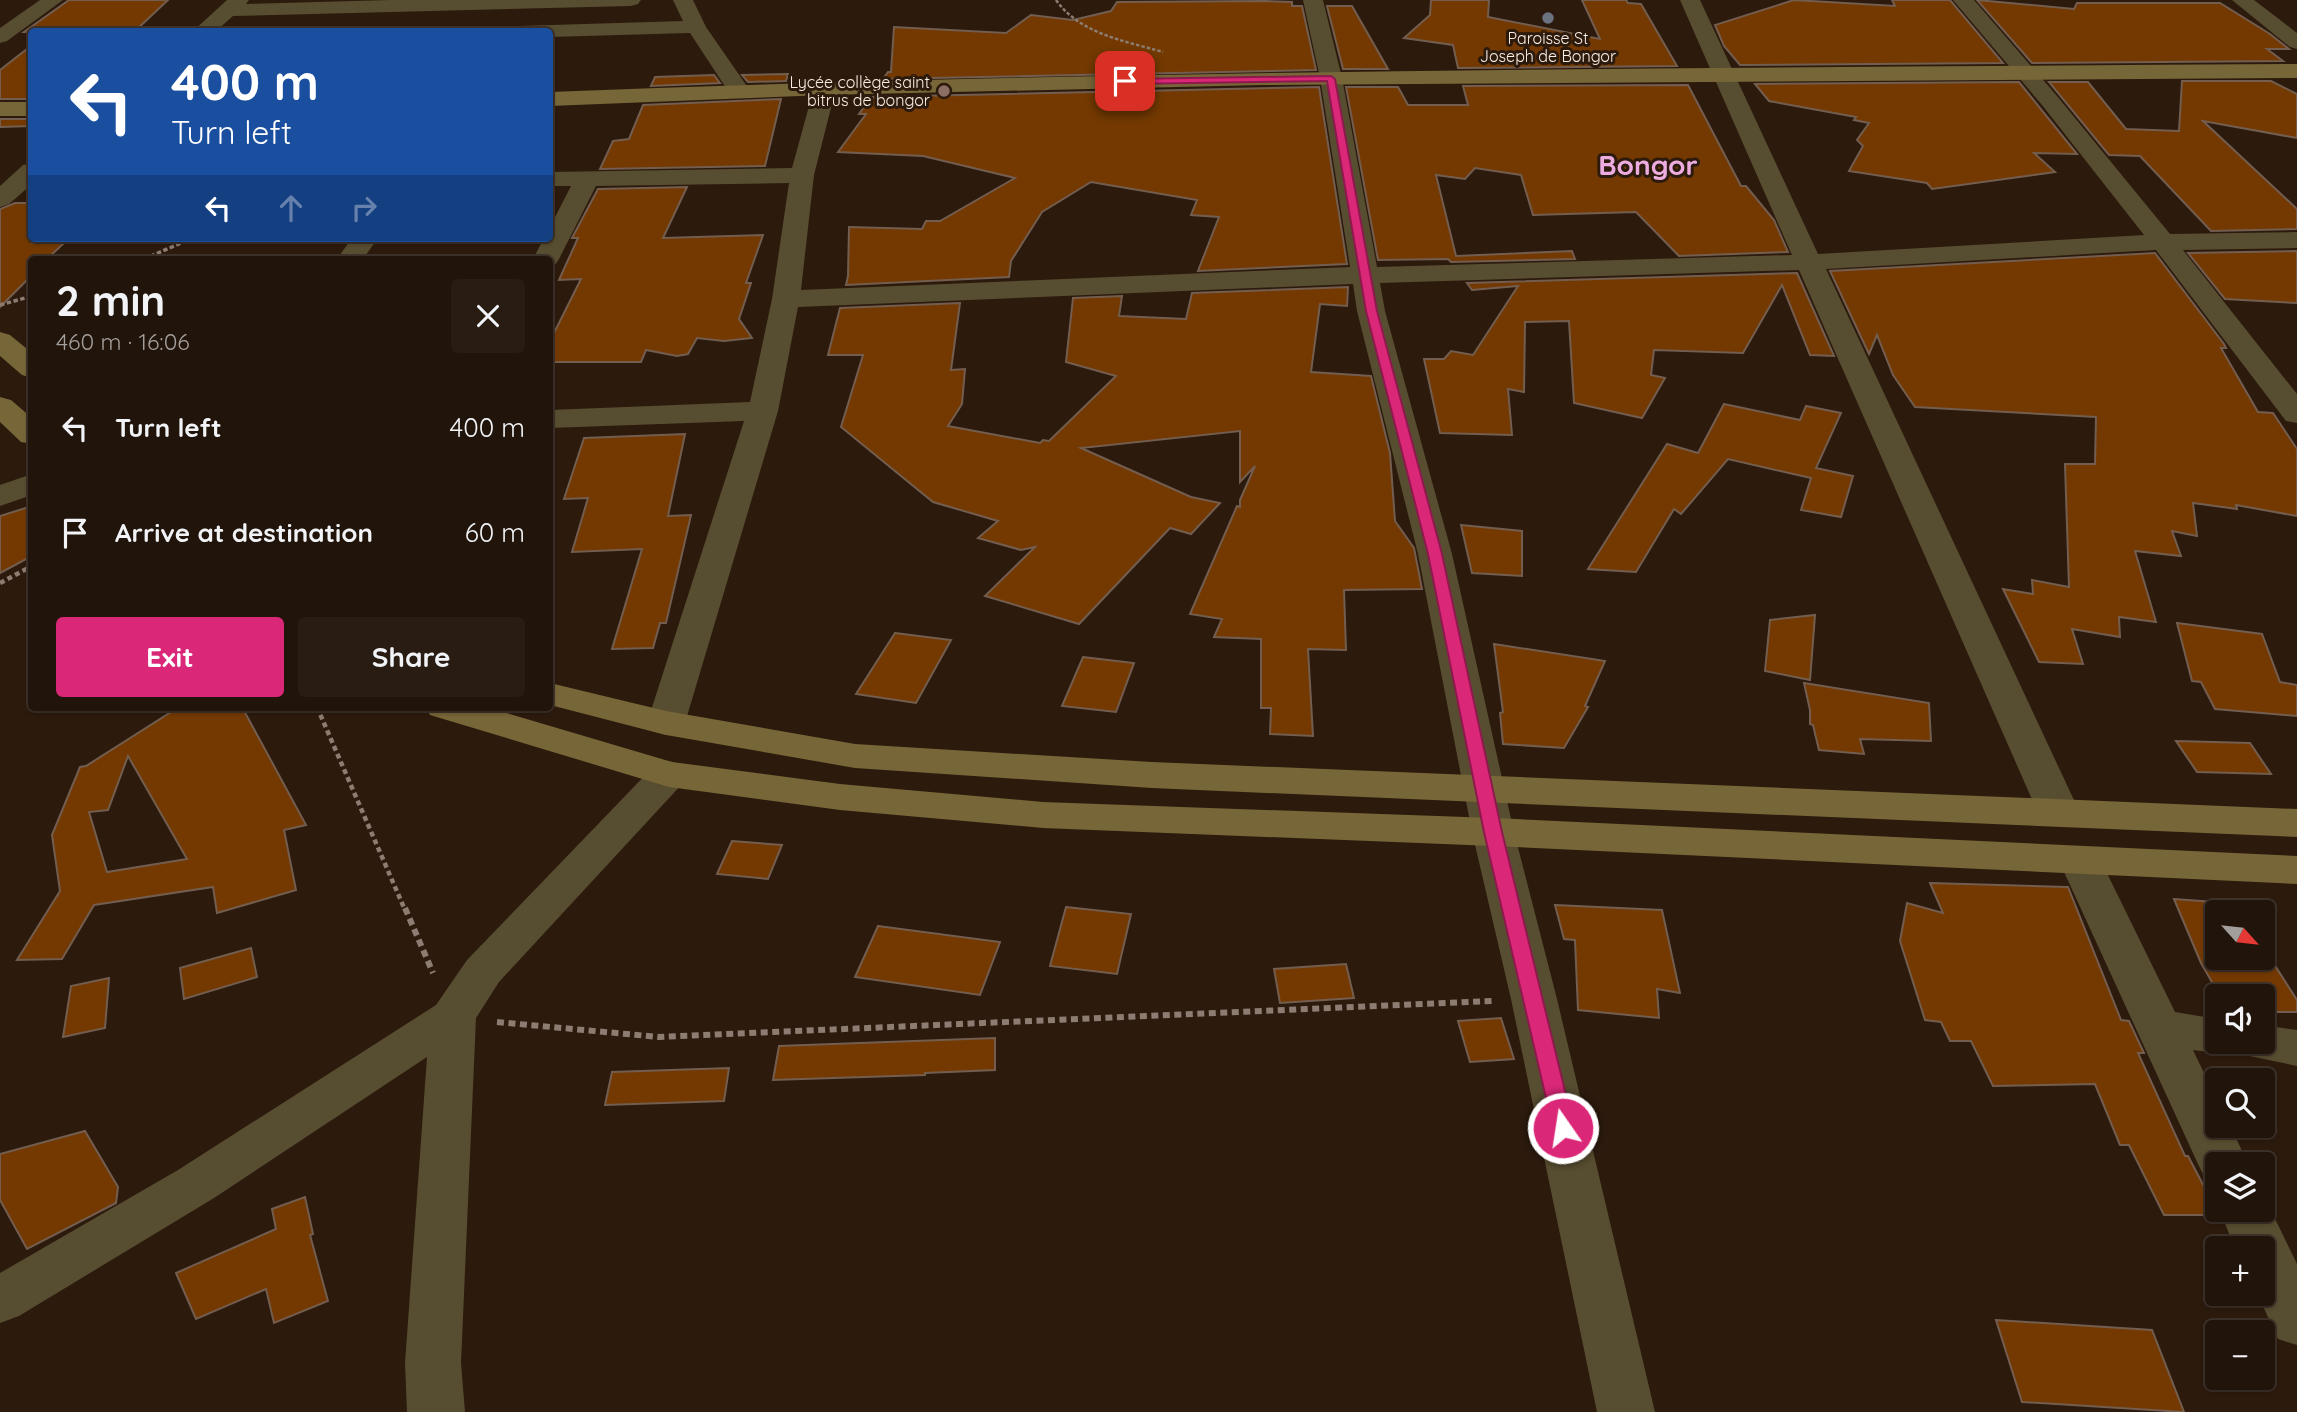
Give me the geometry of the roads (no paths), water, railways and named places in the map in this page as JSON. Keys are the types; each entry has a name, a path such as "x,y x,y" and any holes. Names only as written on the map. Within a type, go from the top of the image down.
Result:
{"main road":[{"path":"553,99 825,88 1331,79 2297,71"},
{"path":"0,109 28,109"},
{"path":"0,341 28,366"},
{"path":"0,406 28,432"},
{"path":"553,695 666,723 855,757 1152,775 2297,823"},
{"path":"457,711 668,774 840,797 1043,815 1493,832 2297,870"},
{"path":"1152,775 1153,819"}],"street":[{"path":"0,37 52,0"},
{"path":"207,28 234,5 631,0"},
{"path":"683,0 696,27 740,92"},
{"path":"1313,0 1331,79 1371,311 1435,554 1493,832 1534,999 1626,1412"},
{"path":"1690,0 2059,813"},
{"path":"1963,0 2029,74 2297,414"},
{"path":"2242,0 2297,43"},
{"path":"553,31 696,27"},
{"path":"666,723 763,411 786,299 802,175 825,88"},
{"path":"0,199 28,174"},
{"path":"553,179 802,175"},
{"path":"548,256 588,178"},
{"path":"786,299 1365,275 1811,262 2162,242 2297,240"},
{"path":"553,419 763,411"},
{"path":"0,496 28,486"},
{"path":"0,1300 196,1184 453,1017 483,971 668,774"},
{"path":"2080,861 2217,1152"},
{"path":"436,1412 433,1363 453,1017"},
{"path":"2160,1027 2205,1034"},
{"path":"2275,1045 2297,1048"},
{"path":"2275,1274 2297,1322"}],"place":[{"name":"Paroisse St Joseph de Bongor","path":"1548,18"},
{"name":"Lycée collège saint bitrus de bongor","path":"944,91"}],"district":[{"name":"Bongor","path":"1648,165"}]}
